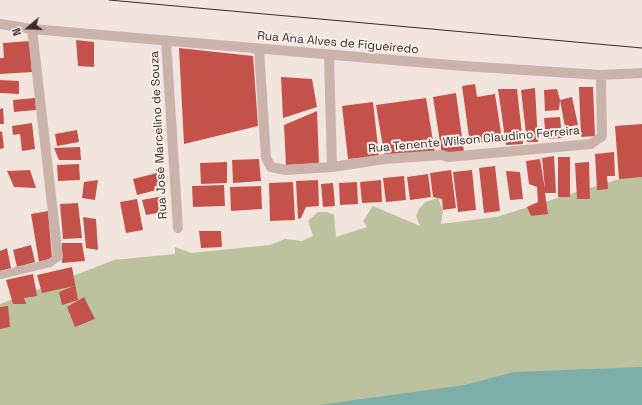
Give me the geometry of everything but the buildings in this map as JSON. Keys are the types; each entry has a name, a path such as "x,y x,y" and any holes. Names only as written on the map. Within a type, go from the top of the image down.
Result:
{"street":[{"name":"Rua Ana Alves de Figueiredo","path":"0,24 32,29 464,66 601,75 642,73"},
{"path":"32,29 58,257"},
{"name":"Rua José Marcelino de Souza","path":"166,40 178,228"},
{"name":"Rua Tenente Wilson Claudino Ferreira","path":"259,49 266,158 271,167 286,170 332,167 385,159 448,157 591,144 602,136 601,75"},
{"path":"329,55 332,167"}],"lane":[{"path":"0,275 50,263 58,257"}],"green space":[{"path":"642,172 642,405 0,405 0,304 114,260 175,254 175,247 191,253 270,245 285,239 302,241 313,236 308,221 318,212 327,212 334,215 336,237 367,227 363,221 373,206 420,226 416,216 419,209 425,202 438,198 443,210 441,224 496,217"}],"water":[{"path":"642,367 642,405 318,405 465,385 514,372"}],"tram line":[{"path":"109,0 642,48"}]}
